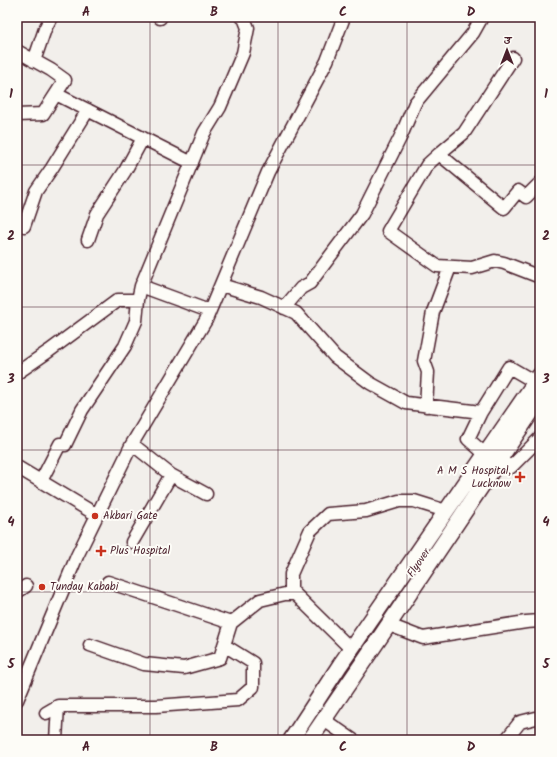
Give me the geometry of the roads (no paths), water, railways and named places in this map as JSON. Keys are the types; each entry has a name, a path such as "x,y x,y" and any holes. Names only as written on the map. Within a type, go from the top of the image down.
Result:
{"main road":[{"path":"291,740 351,649 485,454 539,382"},
{"name":"Flyover","path":"300,740 539,382"},
{"path":"310,740 540,399"}],"street":[{"path":"34,60 51,17"},
{"path":"41,481 60,444 65,445 82,410 125,346 136,321 141,286 204,133 220,107 243,53 248,28 244,18 242,17"},
{"path":"17,700 76,556 132,444 206,320 268,172 326,61 344,17"},
{"path":"284,308 301,288 310,283 362,214 401,136 415,103 473,33 482,17"},
{"path":"17,51 51,70 65,80 43,114 17,115"},
{"path":"513,58 464,133 427,165 388,231 437,266 472,268 495,261 540,276"},
{"path":"56,94 192,163"},
{"path":"24,226 36,191 88,110"},
{"path":"88,240 97,214 126,171 143,138"},
{"path":"439,154 504,208 518,191 526,197 540,183"},
{"path":"426,406 428,372 424,361 433,312 450,267"},
{"path":"221,285 261,297 296,313 335,356 370,383 406,404 481,412"},
{"path":"141,286 209,311"},
{"path":"17,373 118,300 138,300"},
{"path":"485,454 468,440 481,412 509,367 539,382"},
{"path":"499,460 511,467 540,438"},
{"path":"132,444 171,475 206,494"},
{"path":"17,466 97,515"},
{"path":"132,542 171,475"},
{"path":"351,649 291,590 291,574 310,531 328,514 366,511 399,501 414,501 446,511"},
{"path":"108,582 231,623"},
{"path":"90,645 144,664 184,668 220,658 231,623 260,600 285,594 295,594"},
{"path":"389,625 423,638 540,621"},
{"path":"46,713 58,706 156,706 238,700 253,687 253,663 224,645"},
{"path":"56,740 58,706"},
{"path":"506,740 520,722 540,717"},
{"path":"324,720 353,740"}],"place":[{"name":"A M S Hospital, Lucknow","path":"520,477"},
{"name":"Akbari Gate","path":"95,516"},
{"name":"Plus Hospital","path":"101,551"},
{"name":"Tunday Kababi","path":"42,587"}]}
